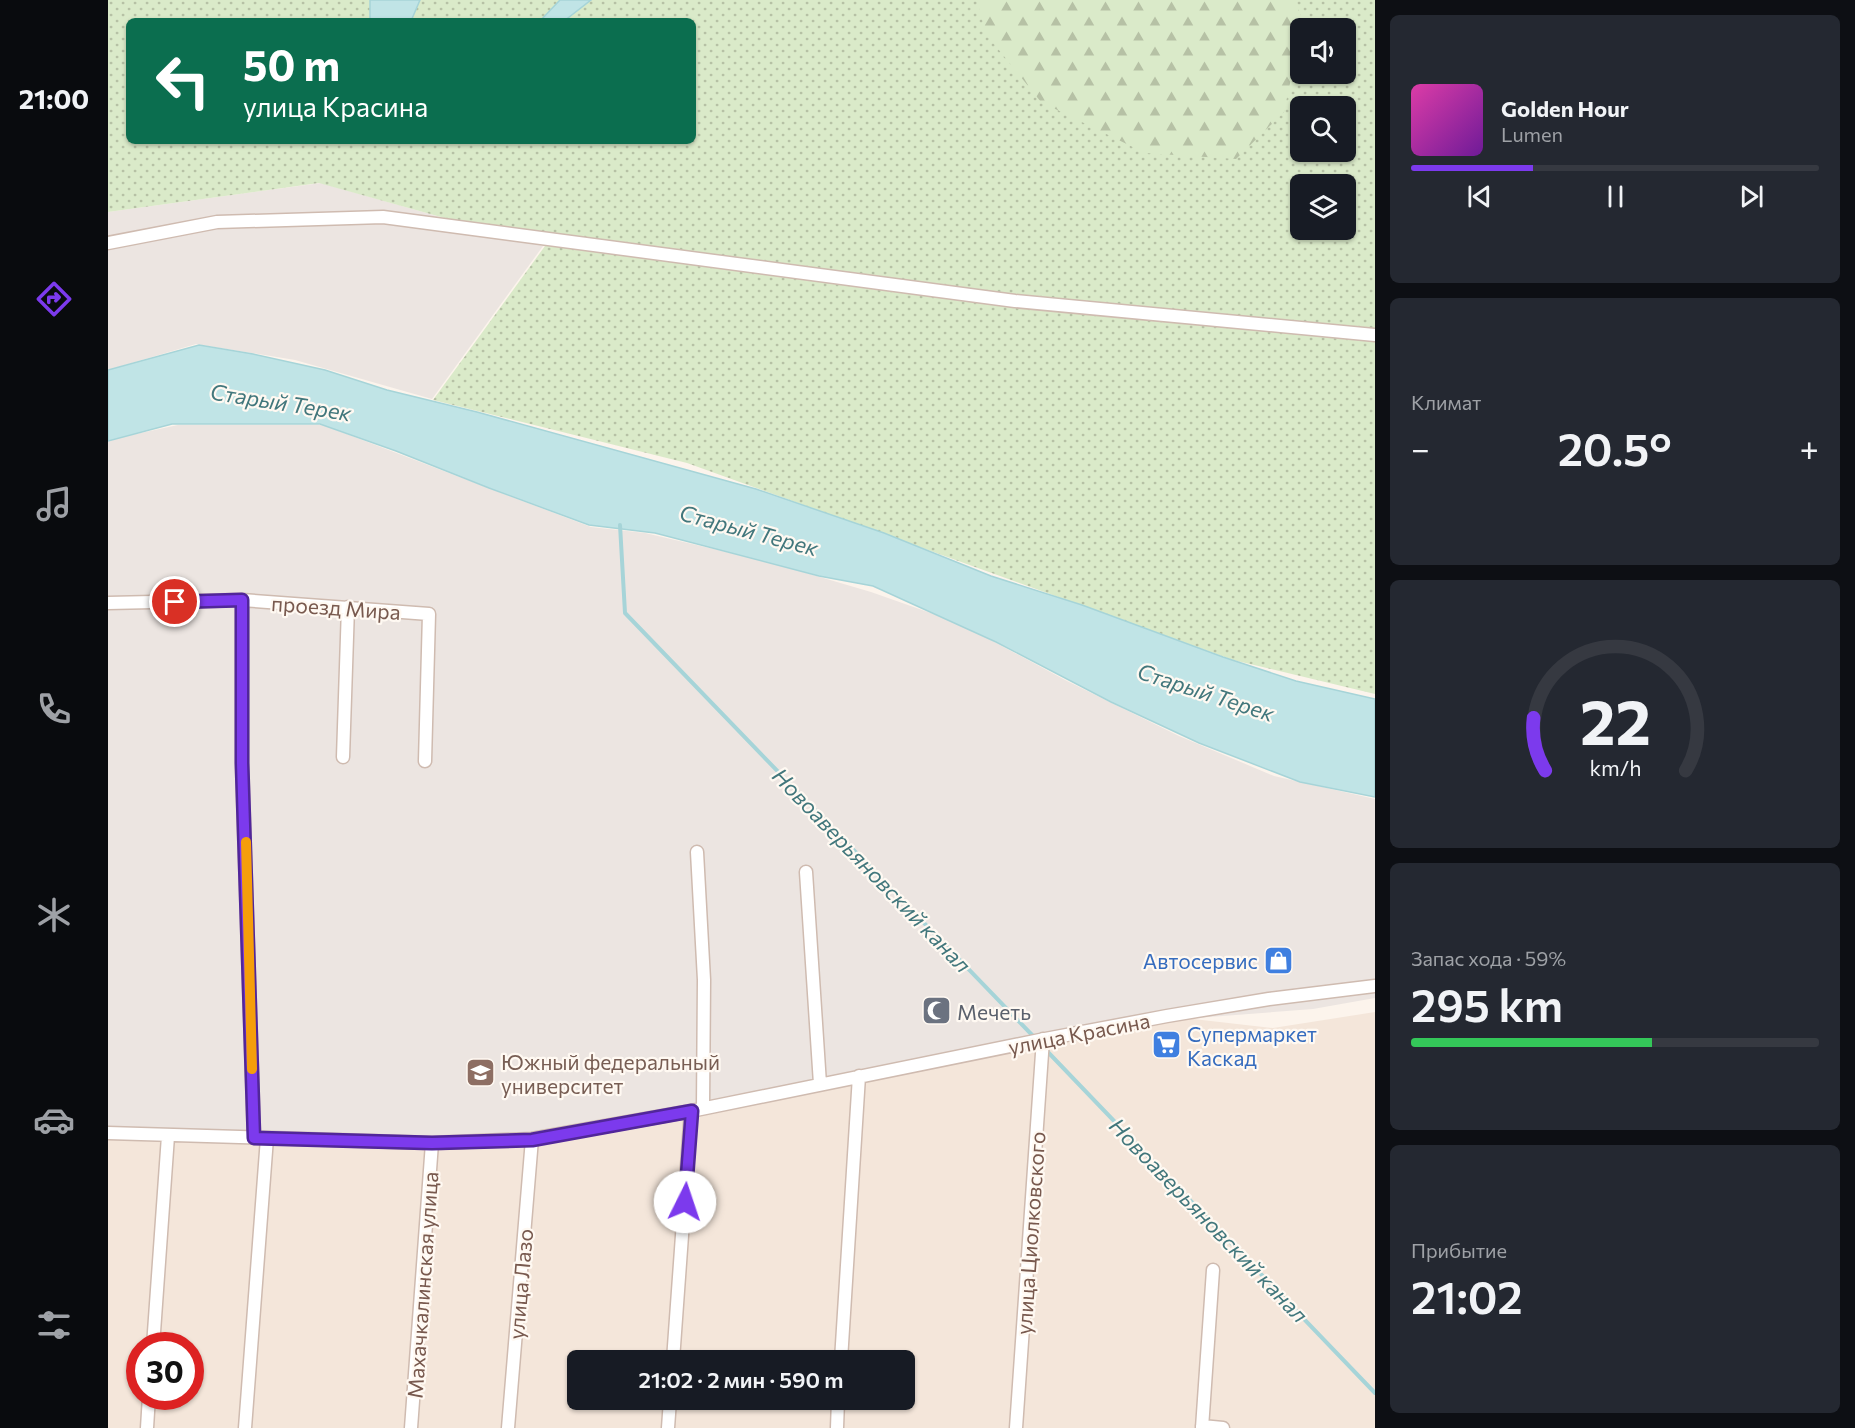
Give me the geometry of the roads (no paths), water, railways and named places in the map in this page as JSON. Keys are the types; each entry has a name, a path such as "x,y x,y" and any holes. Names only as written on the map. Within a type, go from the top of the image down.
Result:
{"street":[{"path":"108,243 217,222 383,217 1015,301 1375,335"},
{"name":"проезд Мира","path":"242,600 242,763 261,1138 245,1428"},
{"name":"проезд Мира","path":"108,603 242,600 429,614 425,761"},
{"path":"342,757 348,607"},
{"path":"674,1350 697,1110 704,980 697,852"},
{"path":"806,872 820,1084"},
{"name":"улица Красина","path":"108,1133 432,1143 532,1140 697,1110 1043,1039 1258,1001 1375,986"},
{"name":"улица Циолковского","path":"1016,1428 1043,1039"},
{"path":"842,1350 859,1076"},
{"path":"154,1332 168,1136"},
{"name":"улица Лазо","path":"508,1428 532,1140"},
{"name":"Махачкалинская улица","path":"411,1428 432,1143"},
{"path":"1213,1270 1202,1427 1223,1428"},
{"path":"147,1428 148,1410"},
{"path":"668,1428 669,1410"},
{"path":"837,1428 838,1410"}],"water":[{"path":"370,0 420,0 412,18 370,18"},
{"path":"560,0 591,0 568,18 543,18"},
{"name":"Старый Терек","path":"199,345 325,370 387,390 477,412 756,489 884,533 991,576 1082,605 1223,657 1296,681 1375,699 1375,797 1300,782 1199,743 1111,702 996,642 873,586 819,576 655,533 589,525 320,424 172,424 108,441 108,370"}],"waterway":[{"name":"Новоаверьяновский канал","path":"620,525 625,613 1034,1037"},
{"name":"Новоаверьяновский канал","path":"1045,1049 1375,1393"}],"place":[{"name":"Автосервис","path":"1279,960"},
{"name":"Мечеть","path":"936,1011"},
{"name":"Супермаркет Каскад","path":"1166,1045"},
{"name":"Южный федеральный университет","path":"480,1073"}]}
